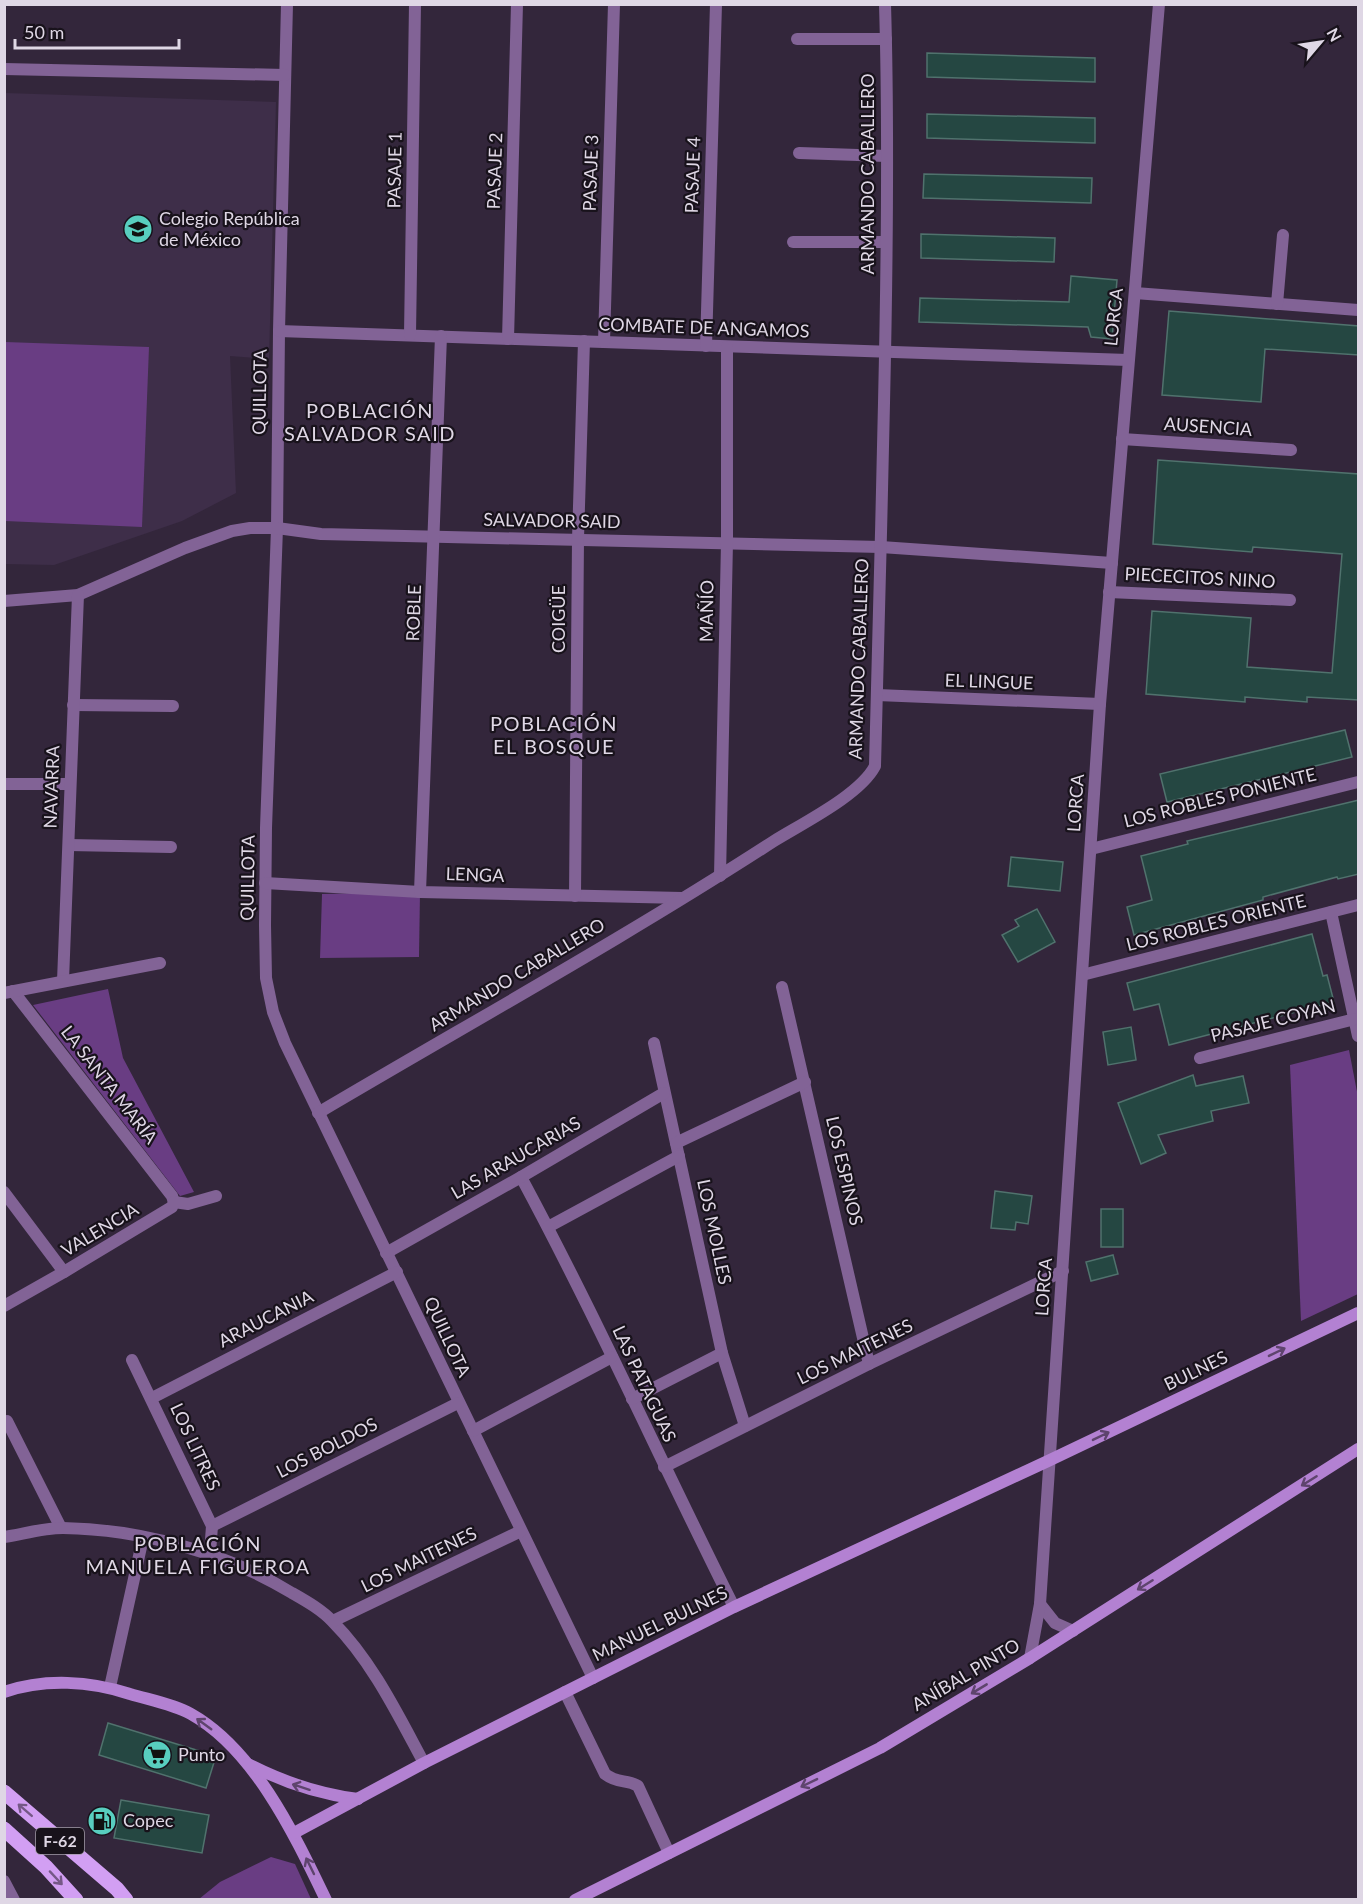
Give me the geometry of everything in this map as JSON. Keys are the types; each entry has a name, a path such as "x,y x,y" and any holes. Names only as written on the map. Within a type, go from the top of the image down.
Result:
{"main road":[{"name":"F-62","path":"4,1792 126,1899"},
{"name":"F-62","path":"5,1829 76,1899"}],"street":[{"name":"QUILLOTA","path":"287,4 277,528 266,883 266,978 273,1012 318,1113 593,1677"},
{"name":"PASAJE 1","path":"410,335 415,4"},
{"name":"PASAJE 2","path":"508,339 517,4"},
{"name":"PASAJE 3","path":"604,342 614,4"},
{"name":"PASAJE 4","path":"706,346 716,4"},
{"name":"ARMANDO CABALLERO","path":"318,1113 720,876 848,794 869,776 874,766 881,547 887,156 885,4"},
{"name":"LORCA","path":"1030,1658 1040,1604 1100,704 1159,4"},
{"path":"797,39 886,39"},
{"path":"4,69 285,75"},
{"path":"799,153 887,156"},
{"path":"1277,304 1283,235"},
{"path":"793,242 886,242"},
{"path":"1135,293 1359,310"},
{"name":"COMBATE DE ANGAMOS","path":"279,331 1128,360"},
{"name":"ROBLE","path":"420,892 441,336"},
{"name":"COIGÜE","path":"575,896 578,539 584,341"},
{"name":"MAÑÍO","path":"720,876 727,542 727,346"},
{"name":"AUSENCIA","path":"1122,439 1291,450"},
{"name":"SALVADOR SAID","path":"4,601 78,595 185,548 232,531 250,528 277,528 321,534 881,547 1112,563"},
{"name":"PIECECITOS NINO","path":"1109,592 1290,600"},
{"name":"NAVARRA","path":"63,981 78,595"},
{"name":"EL LINGUE","path":"877,696 1100,704"},
{"path":"73,705 173,706"},
{"name":"LOS ROBLES PONIENTE","path":"1091,849 1359,782"},
{"path":"4,784 70,784"},
{"path":"69,845 171,847"},
{"name":"LENGA","path":"266,883 420,892 683,898"},
{"name":"LOS ROBLES ORIENTE","path":"1082,975 1359,905"},
{"path":"1331,912 1359,1036"},
{"path":"9,992 160,963"},
{"name":"LOS ESPINOS","path":"782,987 806,1082 869,1364"},
{"name":"LA SANTA MARÍA","path":"9,992 172,1196 174,1202"},
{"name":"PASAJE COYAN","path":"1200,1058 1355,1019"},
{"name":"LOS MOLLES","path":"654,1043 722,1353 745,1426"},
{"path":"676,1143 806,1082"},
{"name":"LAS ARAUCARIAS","path":"386,1253 664,1093"},
{"path":"548,1227 679,1156"},
{"name":"LAS PATAGUAS","path":"521,1177 548,1227 734,1607"},
{"path":"4,1192 64,1272"},
{"path":"174,1202 188,1204 216,1196"},
{"name":"VALENCIA","path":"4,1305 172,1207 174,1202"},
{"name":"LOS MAITENES","path":"664,1467 869,1364 1063,1271"},
{"name":"ARAUCANIA","path":"152,1398 397,1272"},
{"name":"BULNES","path":"1048,1461 1359,1313"},
{"path":"632,1399 722,1353"},
{"path":"472,1431 612,1357"},
{"name":"LOS LITRES","path":"132,1360 212,1526 210,1553"},
{"name":"LOS BOLDOS","path":"212,1526 459,1403"},
{"path":"8,1421 61,1528"},
{"name":"ANÍBAL PINTO","path":"575,1899 880,1748 1030,1658 1359,1449"},
{"name":"MANUEL BULNES","path":"294,1833 424,1763 734,1607 1048,1461"},
{"path":"4,1537 61,1528 120,1533 210,1553 270,1580 310,1603 333,1621 366,1662 424,1763"},
{"name":"LOS MAITENES","path":"333,1621 521,1531"},
{"path":"110,1687 143,1538"},
{"path":"1040,1604 1055,1623 1073,1631"},
{"path":"4,1692 43,1683 78,1683 110,1687 190,1714 218,1734 272,1796 294,1833 326,1899"},
{"path":"565,1692 605,1774 613,1780 635,1783 638,1786 669,1853"},
{"path":"245,1763 300,1787 334,1796 358,1799"},
{"path":"4,1881 14,1899"}],"shaded area":[{"name":"Colegio República de México","path":"5,93 276,102 269,359 230,356 236,493 182,521 54,565 5,564"},
{"path":"5,342 149,347 142,527 5,521"},
{"path":"420,892 419,957 320,958 322,894"},
{"path":"108,989 123,1058 194,1192 180,1196 33,1005"},
{"path":"1349,1050 1358,1097 1358,1294 1301,1321 1290,1065"},
{"path":"271,1857 295,1864 311,1899 199,1899 220,1882"}],"building":[{"path":"927,53 1095,58 1095,82 927,77"},
{"path":"927,114 1095,118 1095,143 927,138"},
{"path":"924,174 1092,178 1091,203 923,198"},
{"path":"921,234 1055,238 1054,262 921,258"},
{"path":"1071,276 1117,280 1112,339 1091,337 1088,327 919,322 920,298 1069,302"},
{"path":"1169,311 1359,326 1359,355 1265,349 1261,402 1162,395"},
{"path":"1158,460 1359,474 1359,700 1307,697 1307,702 1245,697 1245,702 1146,694 1152,611 1251,618 1247,667 1332,673 1342,554 1253,547 1252,552 1153,544"},
{"path":"1345,730 1352,757 1167,802 1160,774"},
{"path":"1359,800 1359,874 1338,879 1337,877 1263,897 1263,900 1134,935 1127,907 1152,900 1141,856 1188,844 1187,841"},
{"path":"1011,857 1063,862 1060,891 1008,886"},
{"path":"1037,909 1055,942 1018,962 1002,935 1019,926 1015,920"},
{"path":"1312,934 1323,976 1327,975 1334,1002 1169,1045 1159,1004 1134,1010 1127,983"},
{"path":"1131,1027 1136,1060 1108,1065 1103,1032"},
{"path":"1193,1075 1196,1086 1243,1076 1249,1103 1211,1111 1213,1121 1158,1135 1166,1153 1141,1164 1118,1103"},
{"path":"995,1191 1032,1196 1028,1224 1016,1222 1015,1230 991,1228"},
{"path":"1101,1209 1123,1209 1123,1247 1101,1247"},
{"path":"1113,1255 1118,1274 1091,1281 1086,1262"},
{"name":"Punto","path":"108,1723 216,1756 206,1788 99,1755"},
{"path":"121,1800 209,1815 202,1853 114,1838"}],"place":[{"name":"Colegio República de México","path":"138,229"},
{"name":"Punto","path":"157,1755"},
{"name":"Copec","path":"102,1821"}],"district":[{"name":"POBLACIÓN SALVADOR SAID","path":"370,422"},
{"name":"POBLACIÓN EL BOSQUE","path":"554,736"},
{"name":"POBLACIÓN MANUELA FIGUEROA","path":"198,1556"}]}
